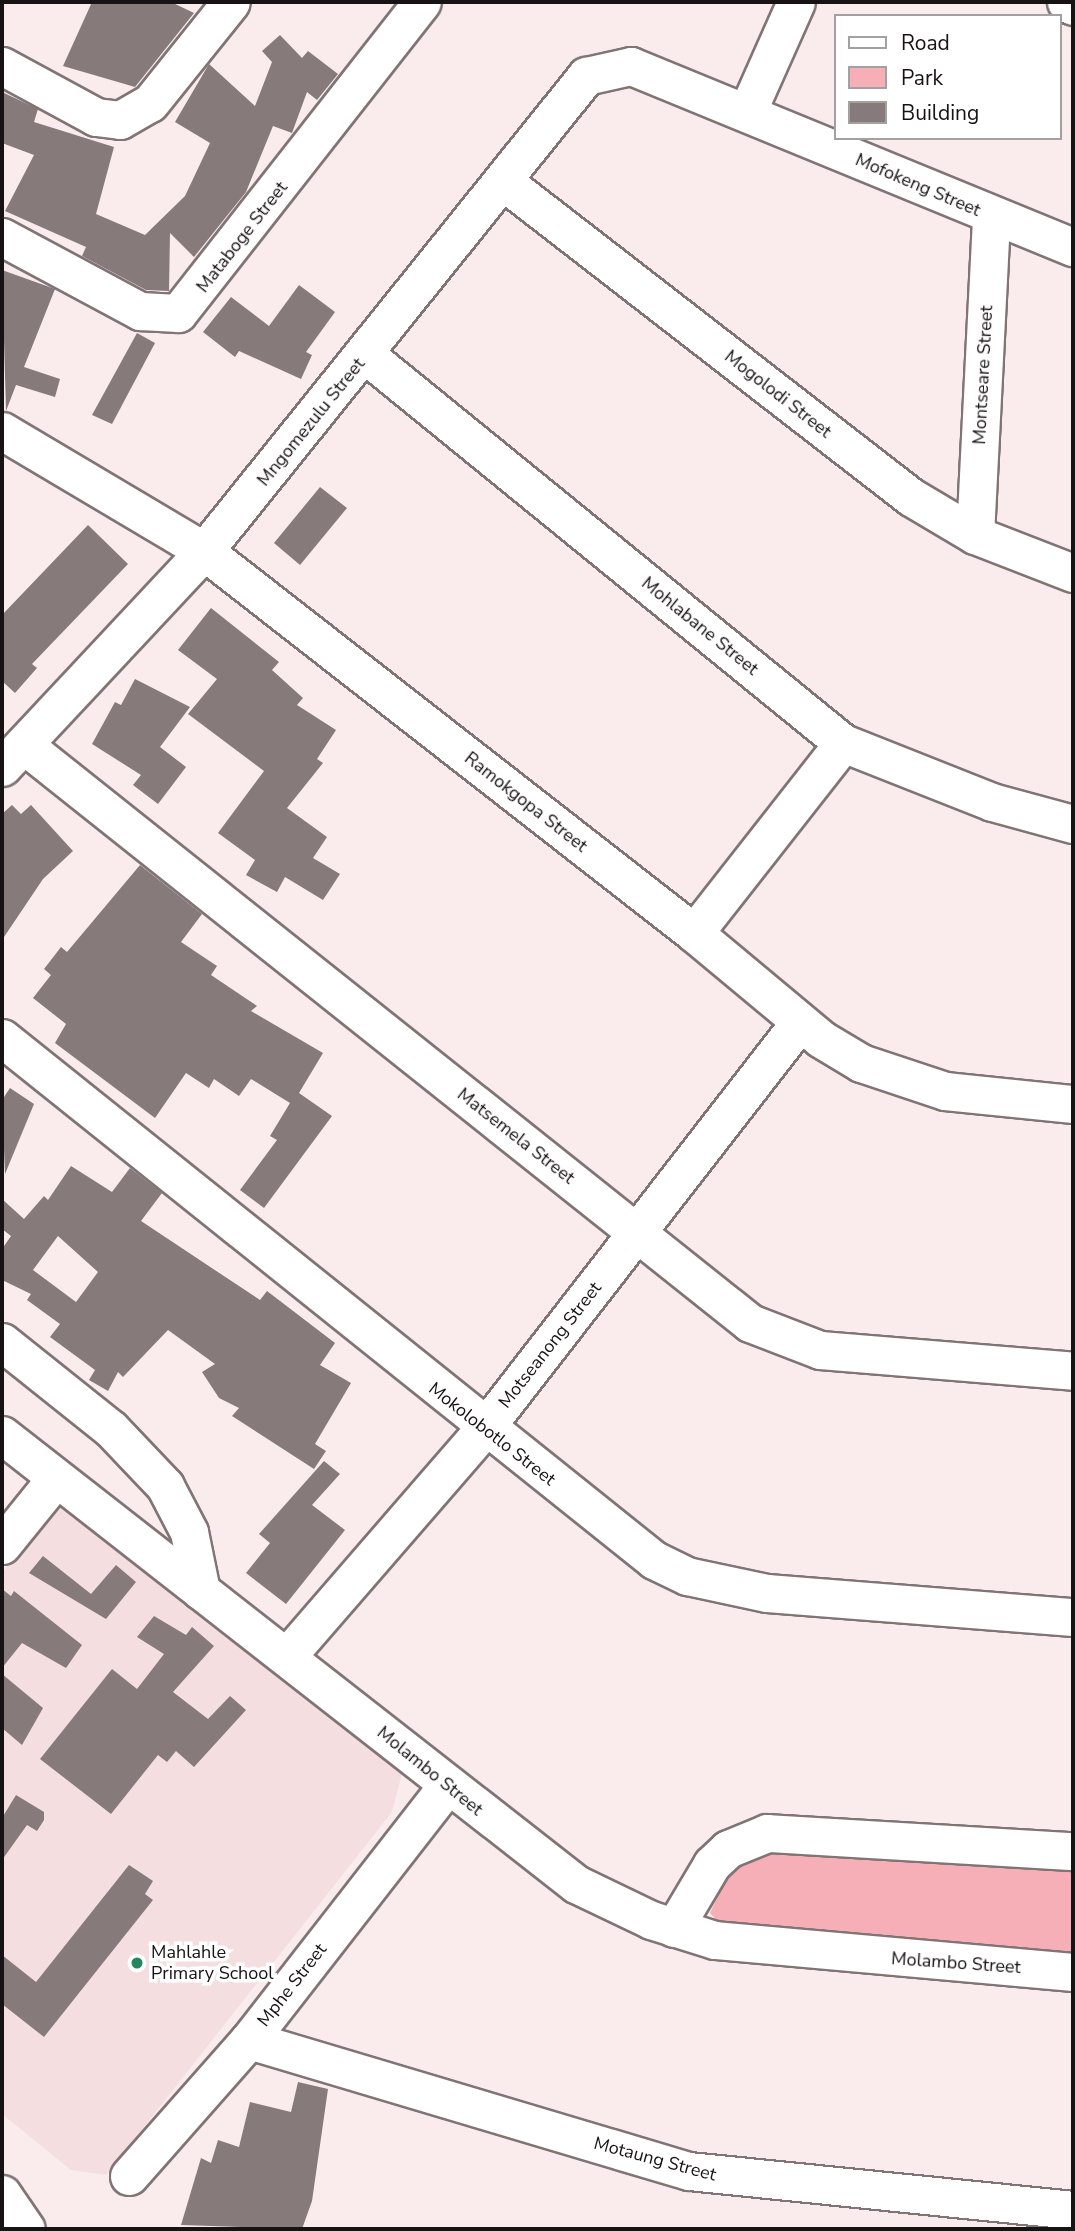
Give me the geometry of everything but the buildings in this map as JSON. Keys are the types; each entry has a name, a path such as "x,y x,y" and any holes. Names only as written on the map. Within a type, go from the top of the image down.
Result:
{"street":[{"name":"Mataboge Street","path":"2,237 140,311 178,313 422,2"},
{"path":"747,112 796,2"},
{"path":"1066,2 1073,6"},
{"path":"2,66 96,117 120,120 150,103 216,6"},
{"name":"Mofokeng Street","path":"606,67 631,66 747,112 991,216 1073,247"},
{"name":"Mngomezulu Street","path":"13,756 204,551 366,355 586,76 606,67"},
{"name":"Mogolodi Street","path":"503,181 911,498 975,535 1073,573"},
{"name":"Montseare Street","path":"975,535 991,216"},
{"name":"Mohlabane Street","path":"366,355 843,743 992,802 1073,824"},
{"name":"Ramokgopa Street","path":"2,431 204,551 694,933 799,1023 861,1063 902,1080 969,1094 1073,1104"},
{"path":"694,933 843,743"},
{"name":"Matsemela Street","path":"13,756 639,1233 719,1300 782,1339 869,1356 1073,1371"},
{"name":"Motseanong Street","path":"288,1656 484,1429 639,1233 799,1023"},
{"name":"Mokolobotlo Street","path":"2,1038 484,1429 654,1560 687,1576 767,1594 1073,1617"},
{"path":"2,1342 111,1429 165,1486 189,1532 201,1591"},
{"name":"Molambo Street","path":"2,1435 288,1656 447,1786 576,1884 674,1928 808,1952 1073,1972"},
{"path":"2,1545 56,1478"},
{"name":"Mphe Street","path":"129,2176 249,2040 447,1786"},
{"path":"674,1928 712,1864 728,1849 767,1833 1073,1851"},
{"name":"Motaung Street","path":"249,2040 689,2171 1073,2210"},
{"path":"2,2194 26,2229"}],"shaded area":[{"name":"Mahlahle Primary School","path":"69,1506 403,1770 392,1812 106,2175 71,2170 2,2114 2,1573 52,1507"}],"green space":[{"path":"785,1840 1073,1860 1073,1958 726,1930 710,1913 732,1865"}],"place":[{"name":"Mahlahle Primary School","path":"137,1963"}]}
